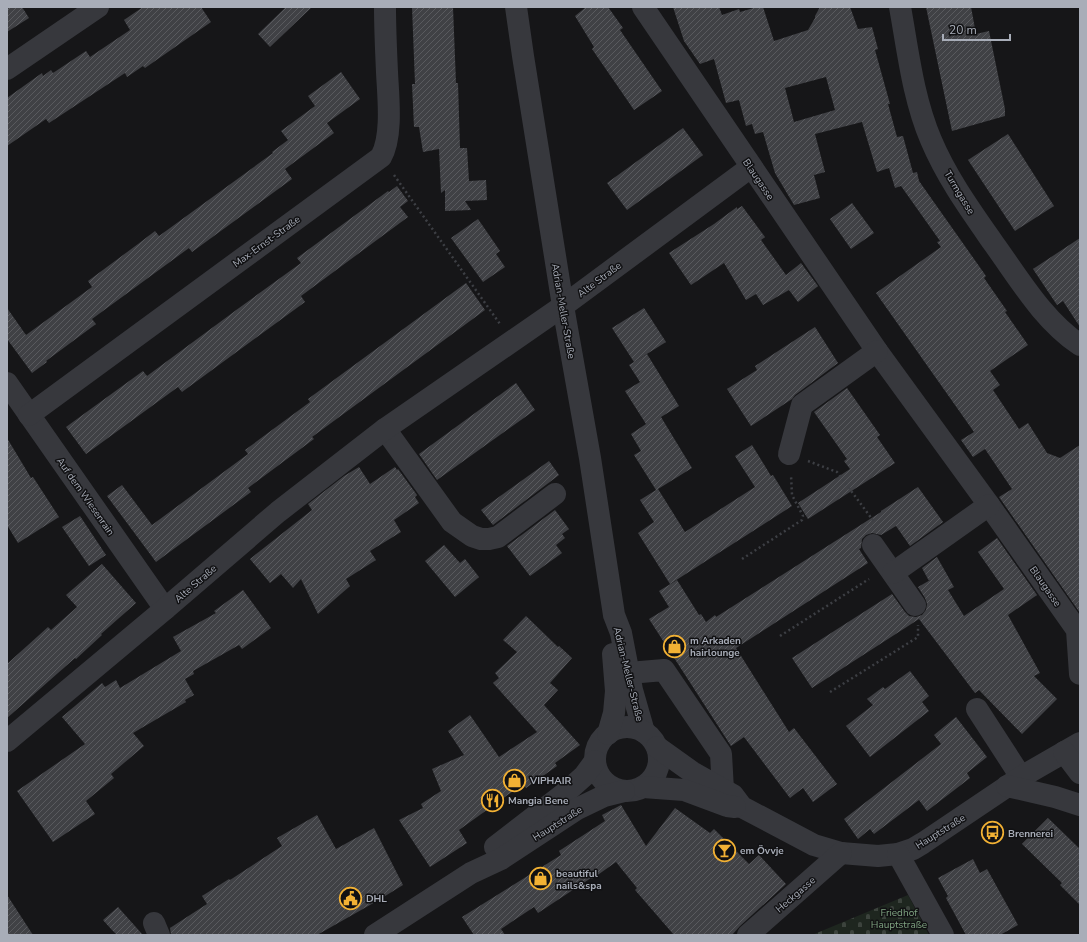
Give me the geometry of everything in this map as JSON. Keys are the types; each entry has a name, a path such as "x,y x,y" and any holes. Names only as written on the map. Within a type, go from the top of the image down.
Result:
{"street":[{"path":"7,69 98,7"},
{"path":"380,156 385,150 389,107 385,7"},
{"name":"Adrian-Meller-Straße","path":"516,7 563,306 590,458 614,616 621,633 637,710 651,740"},
{"name":"Blaugasse","path":"643,7 877,351 1078,629 1080,674"},
{"name":"Turmgasse","path":"900,7 917,99 931,140 958,191 1032,298 1050,320 1080,345"},
{"name":"Max-Ernst-Straße","path":"30,415 380,156"},
{"name":"Alte Straße","path":"7,741 278,512 385,429 563,306 751,167"},
{"path":"789,454 802,405 877,351"},
{"name":"Auf dem Wiesenrain","path":"7,383 165,609"},
{"path":"385,429 452,522 472,536 481,539 489,539 498,536 556,494"},
{"path":"890,570 989,505"},
{"path":"875,535 890,570 915,605"},
{"name":"Adrian-Meller-Straße","path":"608,734 614,713 616,691 611,634 614,616"},
{"path":"629,673 664,670 721,754 723,790"},
{"path":"977,709 1014,782 1080,805"},
{"path":"632,727 651,740 659,762 658,770 650,782 634,789 615,789 600,777 596,768 596,752 599,744 608,734 617,729 632,727"},
{"name":"Hauptstraße","path":"651,740 692,772 733,795 742,807"},
{"path":"1072,747 1080,773"},
{"name":"Hauptstraße","path":"375,935 471,873 501,859 577,809 604,796 634,789 684,790 727,806 742,807 814,845 841,853 878,856 898,854 913,849 923,843 1014,782 1072,747"},
{"name":"Hauptstraße","path":"471,873 492,850 584,776 595,761"},
{"name":"Heckgasse","path":"748,935 841,853"},
{"path":"898,854 943,935"}],"path":[{"path":"380,156 512,341"},
{"path":"742,559 802,520 803,516 792,496 789,454 838,472 875,535"},
{"path":"780,636 890,570"},
{"path":"830,692 918,637 918,618 915,605"}],"green space":[{"name":"Friedhof Hauptstraße","path":"908,895 929,935 812,935"}],"building":[{"path":"7,7 22,7 29,18 7,32"},
{"path":"143,7 201,7 211,22 145,68 143,66 127,77 125,73 49,123 46,119 7,146 7,98 42,73 43,76 51,70 53,73 86,51 90,57 130,30 124,20"},
{"path":"286,7 312,7 270,47 258,34"},
{"path":"412,7 453,7 456,83 458,83 460,148 467,148 469,181 486,180 487,200 465,201 471,210 445,211 445,190 441,193 439,149 423,152 419,127 414,127 412,84 415,84"},
{"path":"586,7 608,7 623,28 620,30 662,91 634,110 592,49 594,47 575,16"},
{"path":"673,7 719,7 722,15 739,9 740,12 757,7 763,7 774,41 808,30 820,7 850,7 858,29 872,27 878,49 875,50 890,104 888,104 897,137 903,136 913,173 917,172 919,181 986,276 984,278 1028,345 990,371 1000,385 993,390 1019,429 1028,423 1047,453 1060,458 1080,445 1080,613 999,497 1012,489 985,449 973,457 961,440 974,432 876,293 941,247 937,242 940,241 901,186 895,188 889,168 877,172 862,122 815,134 825,172 814,175 820,198 794,205 775,173 763,132 755,134 752,124 746,126 739,100 726,103 714,59 700,64 684,41","holes":["826,77 835,110 794,122 785,88"]},
{"path":"926,7 971,7 976,34 989,31 1005,109 1005,116 952,131"},
{"path":"341,72 360,99 327,123 334,133 285,169 292,179 192,252 189,248 92,319 96,324 32,373 7,339 7,308 26,335 92,287 88,281 155,231 159,236 273,153 272,152 288,140 281,131 315,106 308,96"},
{"path":"683,128 703,155 627,210 607,183"},
{"path":"1008,134 1054,206 1015,231 968,160"},
{"path":"397,186 408,201 400,207 408,217 301,296 305,302 182,392 178,387 86,454 66,427 143,371 147,376 301,263 297,258 388,191 389,192"},
{"path":"852,203 874,233 851,249 830,219"},
{"path":"742,206 765,237 761,240 786,275 801,263 818,286 798,302 789,290 763,305 756,294 746,300 724,263 691,285 669,253 737,207 737,209"},
{"path":"478,219 500,251 496,254 505,267 483,282 451,238"},
{"path":"1080,238 1080,327 1063,301 1057,305 1033,269"},
{"path":"466,283 485,310 312,437 314,439 248,488 251,492 156,562 107,496 122,485 152,525 248,454 245,450 310,402 308,399"},
{"path":"644,308 666,342 634,362 612,328"},
{"path":"815,327 838,363 795,395 792,399 751,426 727,389 757,370 755,366"},
{"path":"647,354 679,406 661,417 692,468 658,489 685,532 755,487 735,456 752,445 792,506 670,584 638,533 654,522 640,500 656,490 634,455 641,451 631,434 646,424 625,391 640,382 629,365"},
{"path":"516,383 535,410 437,480 419,454"},
{"path":"847,388 880,435 877,437 895,463 808,519 798,503 850,469 844,461 847,459 814,412"},
{"path":"7,438 31,478 33,477 59,517 18,543 7,525"},
{"path":"549,461 559,475 493,525 481,510"},
{"path":"359,467 370,484 395,467 417,495 415,497 419,503 394,520 401,532 370,551 376,560 346,579 350,586 318,614 301,579 293,588 281,574 270,583 250,559 312,510 308,504 344,476"},
{"path":"918,487 943,522 910,546 896,526 881,535 872,533 866,535 862,539 861,548 859,549 868,563 736,648 789,732 794,728 837,784 813,802 803,788 790,798 744,737 731,746 649,619 669,607 659,591 677,580 699,615 701,614 706,622 881,512"},
{"path":"555,510 569,529 562,534 565,538 556,545 562,553 530,576 507,546"},
{"path":"80,516 106,555 89,566 62,527"},
{"path":"997,538 1037,595 1008,615 1040,673 1034,676 1057,699 1022,734 979,690 975,693 919,619 812,688 792,658 892,594 909,616 916,617 922,615 926,610 927,604 918,587 929,581 922,568 937,557 954,587 948,590 964,616 1004,589 978,552"},
{"path":"444,545 460,563 465,559 479,577 455,597 425,561"},
{"path":"102,564 136,603 101,634 102,635 76,659 75,658 7,718 7,664 48,627 51,630 77,607 66,595"},
{"path":"243,590 271,628 242,649 239,645 193,671 194,674 185,679 194,695 185,700 186,702 133,733 144,746 111,774 114,778 86,801 95,814 53,842 17,791 85,744 62,717 102,683 105,687 116,680 120,688 181,651 173,637 216,613 214,611"},
{"path":"526,616 558,647 559,646 572,658 550,683 558,690 544,705 580,745 555,763 557,766 526,788 523,784 459,830 467,843 430,867 399,820 423,808 421,804 441,791 432,769 464,755 448,731 470,715 499,757 537,732 493,683 499,678 495,673 517,652 503,640"},
{"path":"910,671 929,696 922,702 929,711 870,757 846,726 873,705 867,699 883,687 885,689"},
{"path":"956,717 987,757 967,773 970,778 927,811 919,800 874,834 870,829 858,839 844,819 941,744 934,735"},
{"path":"621,805 646,846 675,808 710,833 714,829 749,864 759,855 786,884 732,935 674,935 635,890 637,888 616,862 538,913 534,907 501,929 505,935 474,935 462,917 561,855 559,851 605,821 602,815"},
{"path":"317,815 336,849 374,828 403,885 317,935 171,935 170,928 207,904 202,896 229,879 230,880 282,846 277,838"},
{"path":"1048,818 1080,849 1080,905 1060,885 1062,883 1022,844"},
{"path":"973,859 980,873 987,869 1018,925 1000,935 966,935 946,898 948,896 938,878"},
{"path":"7,895 33,935 7,935"},
{"path":"118,907 143,935 117,935 111,929 103,920"}],"place":[{"name":"m Arkaden hairlounge","path":"674,646"},
{"name":"VIPHAIR","path":"515,780"},
{"name":"Mangia Bene","path":"493,800"},
{"name":"Brennerei","path":"993,833"},
{"name":"em Övvje","path":"725,850"},
{"name":"beautiful nails&spa","path":"540,879"},
{"name":"DHL","path":"350,898"}]}
